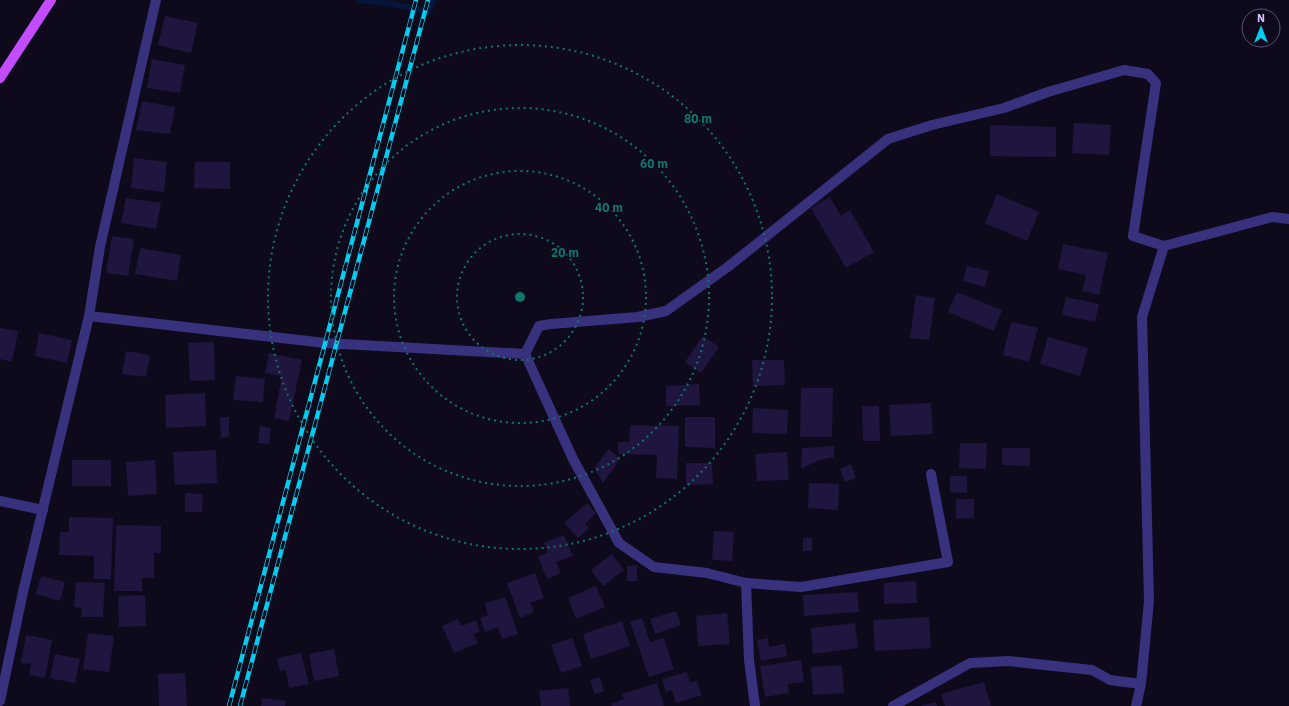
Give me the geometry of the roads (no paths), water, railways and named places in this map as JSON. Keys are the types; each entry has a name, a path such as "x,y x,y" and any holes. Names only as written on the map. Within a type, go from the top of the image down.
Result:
{"main road":[{"path":"0,78 51,0"}],"street":[{"path":"0,701 42,510 89,316 100,247 156,0"},
{"path":"525,354 539,326 638,317 666,311 729,266 888,139 932,125 1004,108 1124,70 1148,74 1156,83 1133,236 1164,246 1272,217 1289,219"},
{"path":"1136,706 1141,684 1149,600 1142,317 1164,246"},
{"path":"89,316 325,343 525,354"},
{"path":"525,354 573,460 619,543 654,567 707,573 746,583 801,587 948,562 931,474"},
{"path":"0,501 42,510"},
{"path":"746,583 749,660 755,706"},
{"path":"899,705 970,663 1008,661 1092,670 1110,680 1141,684"}],"waterway":[{"path":"360,0 392,4 429,12 433,0"}],"railway":[{"path":"229,706 416,0"},
{"path":"240,706 428,0"}]}
